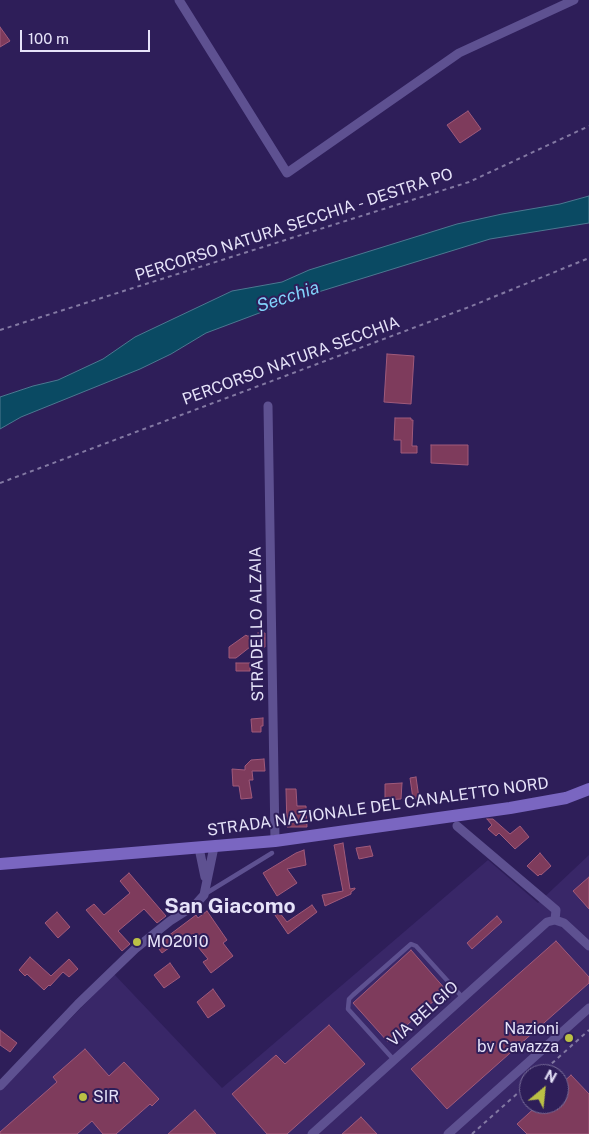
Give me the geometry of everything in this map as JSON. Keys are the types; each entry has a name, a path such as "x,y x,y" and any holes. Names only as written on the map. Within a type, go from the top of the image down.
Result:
{"main road":[{"name":"STRADA NAZIONALE DEL CANALETTO NORD","path":"0,864 214,847 274,847 566,798 589,789"}],"street":[{"path":"179,0 287,173 459,53 574,0"},
{"name":"STRADELLO ALZAIA","path":"268,406 274,847"},
{"path":"457,826 556,910 555,920 564,923 589,946"},
{"path":"0,1086 78,1004 135,949 170,921 195,905 204,895 214,847"},
{"path":"199,848 206,882"},
{"name":"VIA BELGIO","path":"312,1134 548,922 555,920"},
{"path":"448,1134 589,1008"}],"lane":[{"path":"204,895 274,847"},
{"path":"394,1060 348,1009 349,1000 353,995 411,944 416,946 463,998"}],"path":[{"name":"PERCORSO NATURA SECCHIA - DESTRA PO","path":"0,330 469,182 589,126"},
{"name":"PERCORSO NATURA SECCHIA","path":"0,482 469,307 589,258"},
{"path":"551,1064 589,1030"},
{"path":"472,1134 519,1092"}],"shaded area":[{"path":"589,855 589,1134 0,1134 0,1091 114,974 222,1088 488,860 538,903"}],"water":[{"name":"Secchia","path":"589,196 589,223 490,239 302,297 206,333 171,354 140,369 21,417 0,429 0,397 58,380 103,359 135,337 232,291 282,282 309,270 457,224 560,204"}],"building":[{"path":"0,27 10,41 0,47"},
{"path":"468,111 481,129 460,143 447,125"},
{"path":"387,354 414,356 411,404 384,402"},
{"path":"395,418 411,418 413,420 412,446 417,446 417,453 401,453 401,440 394,440"},
{"path":"431,445 468,445 468,465 431,463"},
{"path":"258,633 265,633 265,647 250,647 236,658 229,658 229,647 246,635 258,636"},
{"path":"236,663 250,663 250,671 236,671"},
{"path":"263,718 261,732 252,732 251,719"},
{"path":"264,759 265,771 252,771 253,780 249,780 252,798 241,799 239,786 233,786 232,769 245,770 245,766 251,760"},
{"path":"416,777 419,798 413,799 410,778"},
{"path":"402,783 401,799 385,800 385,784"},
{"path":"286,789 296,789 297,806 306,806 307,827 287,827"},
{"path":"487,819 493,819 510,834 520,826 529,837 515,849 499,833 496,836 488,829 492,825"},
{"path":"343,843 350,889 355,889 351,894 325,906 322,895 343,891 334,845"},
{"path":"370,846 373,856 359,859 356,848"},
{"path":"304,850 306,865 287,869 297,883 277,896 263,873"},
{"path":"540,853 551,866 538,876 527,866"},
{"path":"129,873 166,916 157,923 144,909 118,931 130,944 122,951 86,910 94,904 104,915 130,893 120,881"},
{"path":"589,877 589,909 573,891"},
{"path":"312,905 317,912 288,934 275,915 279,912 287,922"},
{"path":"207,911 227,940 223,943 233,956 211,973 203,962 208,959 193,941 189,944 184,937 162,953 156,945 196,915 198,918"},
{"path":"57,912 70,927 58,938 45,923"},
{"path":"497,916 502,922 472,949 467,943"},
{"path":"556,941 589,977 589,983 447,1109 411,1069"},
{"path":"411,950 446,990 388,1042 353,1003"},
{"path":"30,957 51,976 69,959 78,969 69,977 63,972 44,990 27,974 25,976 19,970"},
{"path":"170,963 180,977 164,988 154,975"},
{"path":"213,989 225,1006 208,1018 197,1002"},
{"path":"329,1025 365,1064 287,1134 267,1134 232,1094 276,1055 285,1064"},
{"path":"0,1030 17,1043 10,1052 0,1045"},
{"name":"SIR","path":"85,1049 109,1076 124,1062 159,1099 152,1106 150,1104 116,1134 103,1134 92,1121 77,1134 0,1134 57,1082 53,1077"},
{"path":"571,1075 589,1094 589,1134 527,1134 517,1124 528,1114 569,1114 569,1077"},
{"path":"195,1110 216,1134 168,1134"},
{"path":"361,1117 377,1134 342,1134"}],"place":[{"name":"MO2010","path":"137,942"},
{"name":"Nazioni bv Cavazza","path":"569,1038"},
{"name":"SIR","path":"83,1097"}],"district":[{"name":"San Giacomo","path":"230,907"}]}
